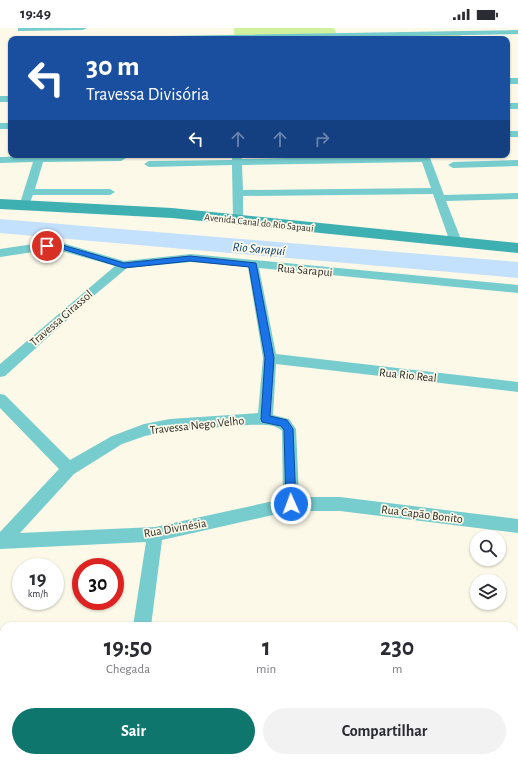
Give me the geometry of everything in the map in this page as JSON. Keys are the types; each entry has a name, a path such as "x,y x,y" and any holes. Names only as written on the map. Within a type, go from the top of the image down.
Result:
{"street":[{"path":"21,29 82,28"},
{"path":"307,36 518,32"},
{"path":"0,160 27,158"},
{"path":"40,158 27,199 110,192"},
{"path":"149,164 237,158 238,219"},
{"path":"425,158 456,242"},
{"path":"453,165 518,163"},
{"path":"238,193 518,196"},
{"name":"Avenida Canal do Rio Sapauí","path":"0,204 27,199 518,248"},
{"name":"Rua Sarapui","path":"0,253 47,246 59,246 124,266 190,258 518,289"},
{"path":"253,265 270,358 266,419"},
{"name":"Travessa Girassol","path":"0,372 93,290 124,266"},
{"name":"Rua Rio Real","path":"270,358 518,387"},
{"path":"0,399 69,469"},
{"name":"Travessa Nego Velho","path":"1,541 69,469 117,440 144,430 170,425 266,419 284,423 289,429 291,504"},
{"name":"Rua Divinésia","path":"1,541 155,534 291,504 325,503"},
{"name":"Rua Capão Bonito","path":"325,503 518,526"},
{"path":"143,622 155,534"}],"green space":[{"path":"234,28 334,28 337,35 286,36 234,36"},
{"path":"459,33 461,36 378,36"}],"waterway":[{"name":"Rio Sarapuí","path":"0,226 518,270"}],"route":[{"path":"47,246 59,246 124,266 190,258 253,265 270,358 266,419 284,423 289,429 291,504"}]}
